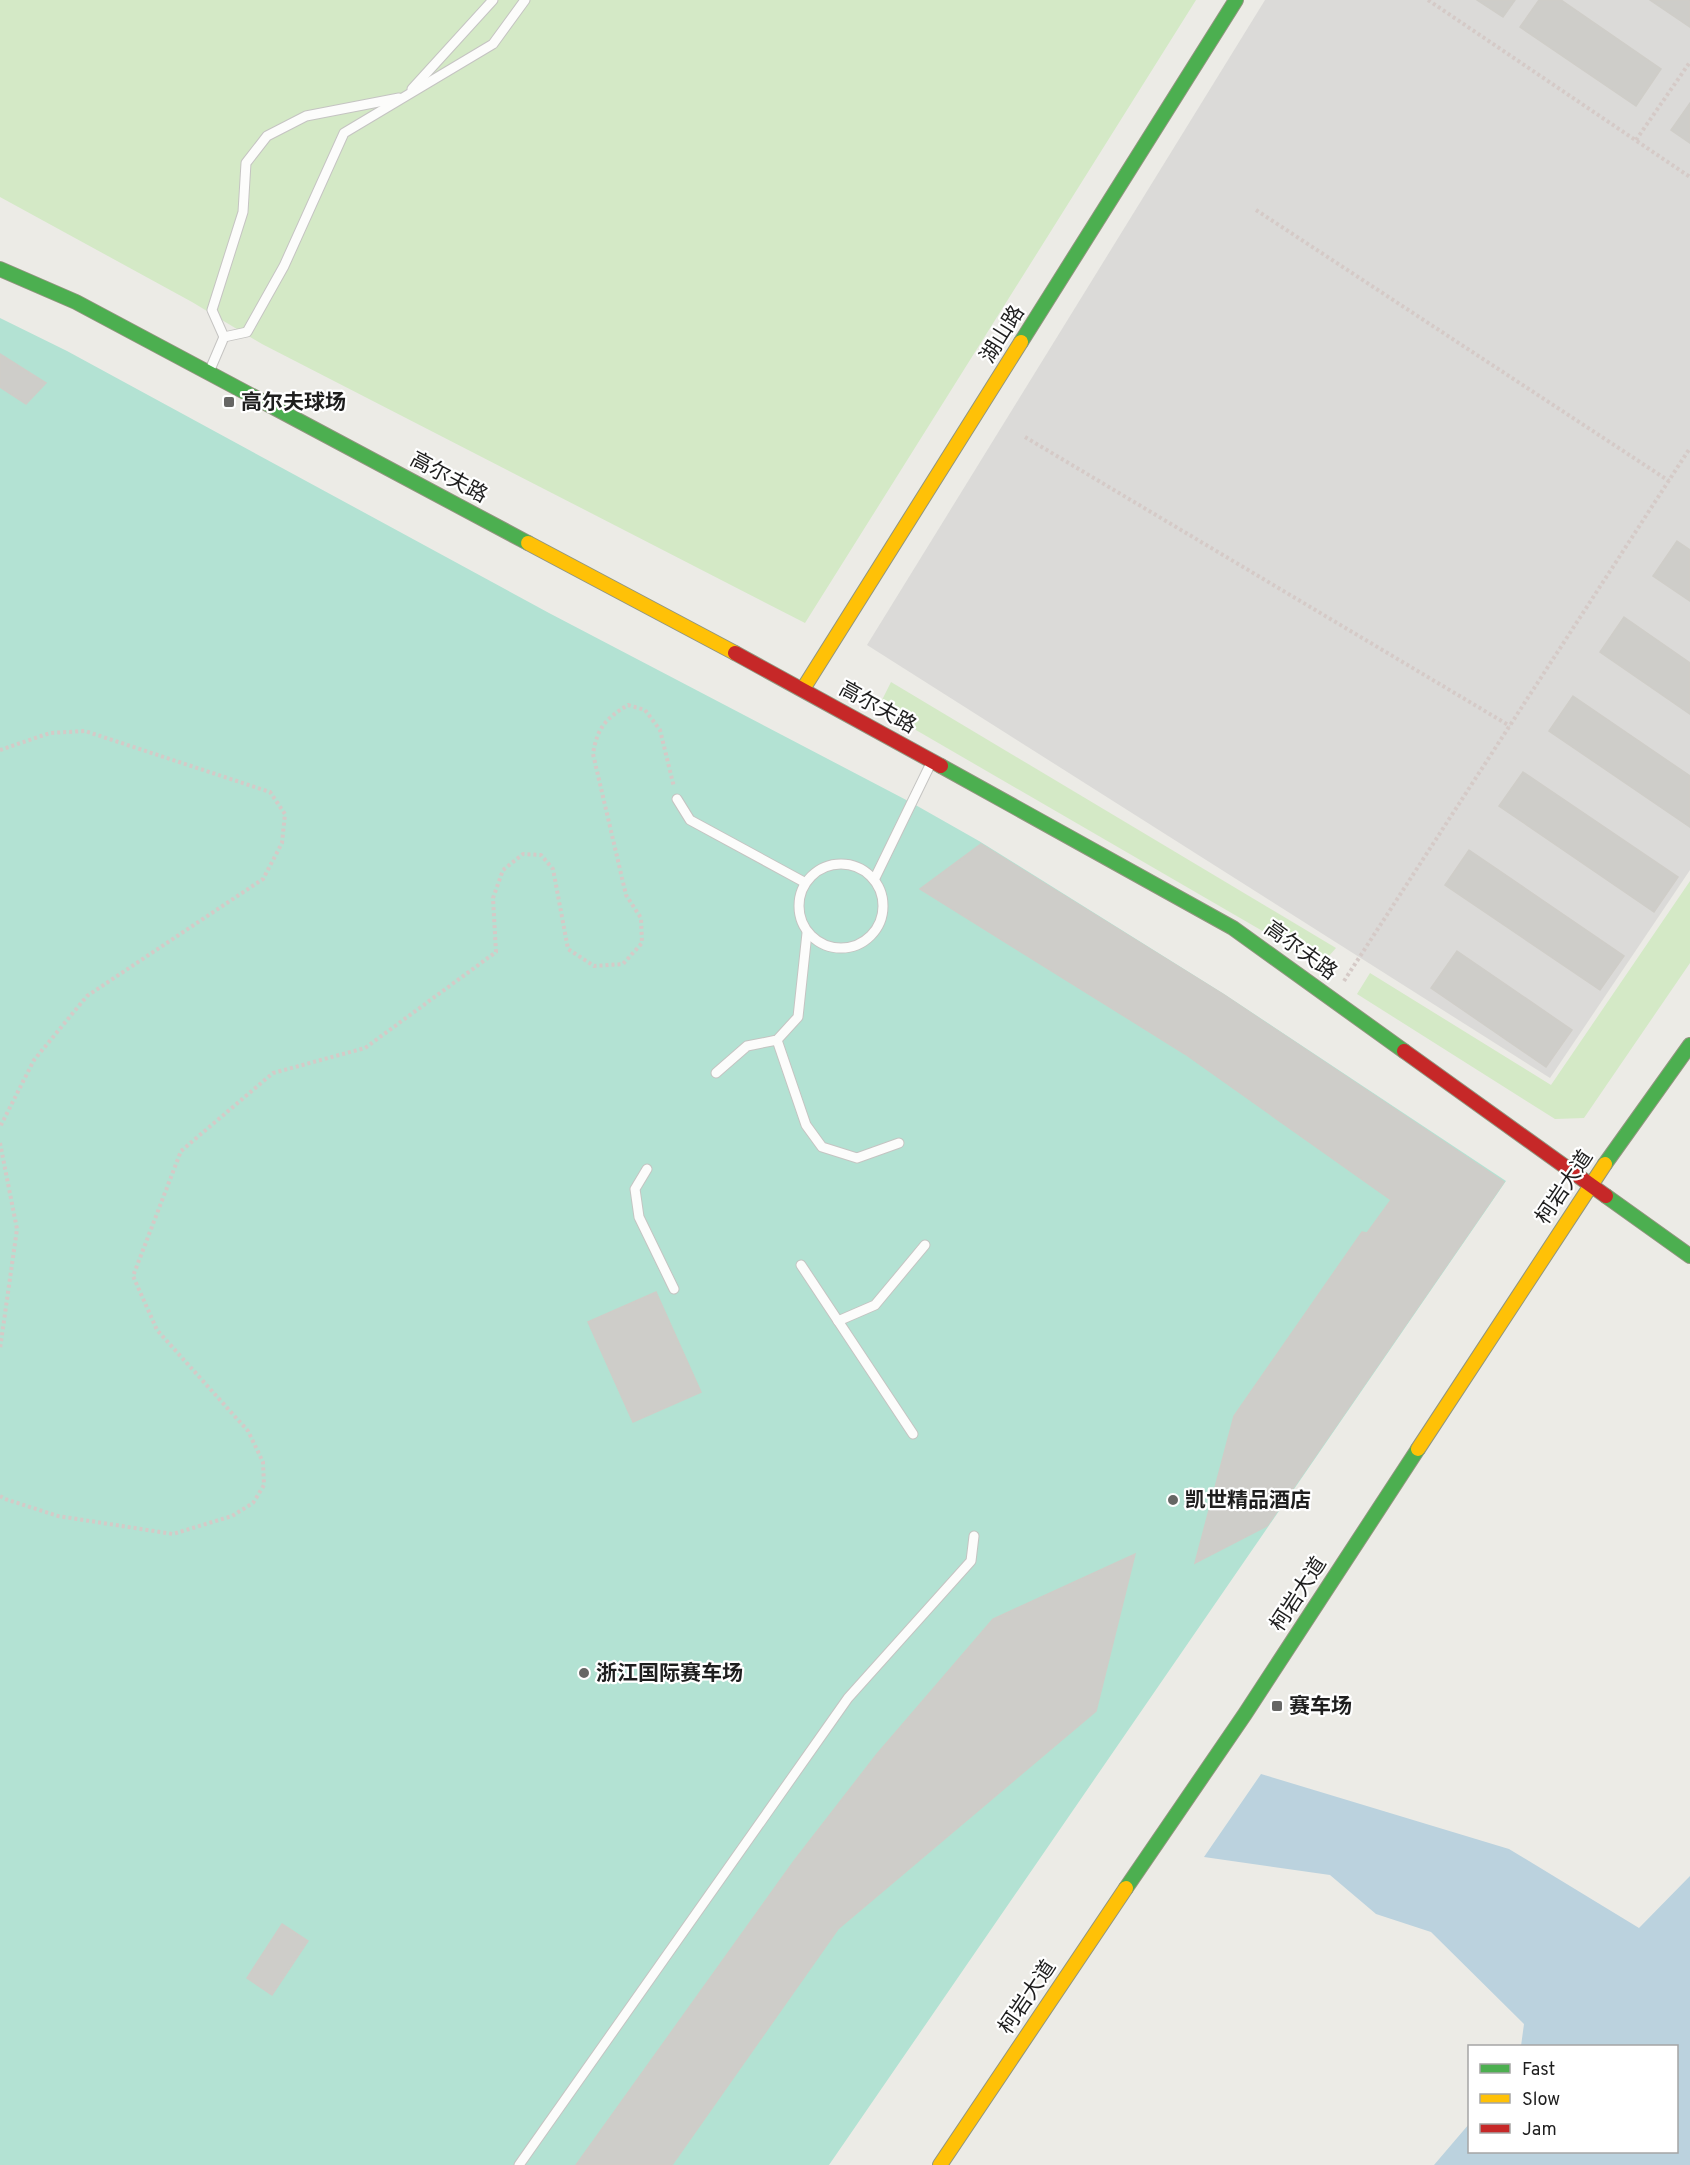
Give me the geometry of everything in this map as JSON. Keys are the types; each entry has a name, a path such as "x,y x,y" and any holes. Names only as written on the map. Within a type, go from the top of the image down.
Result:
{"street":[{"name":"湖山路","path":"803,689 1236,0"},
{"name":"高尔夫路","path":"0,269 76,302 803,689 1233,928 1690,1256"},
{"name":"柯岩大道","path":"940,2165 1164,1830 1245,1714 1590,1185 1690,1045"}],"lane":[{"path":"209,373 224,337 212,310 243,212 246,163 267,136 306,116 405,97 493,0"},
{"path":"224,337 247,332 284,266 344,133 493,44 525,0"},
{"path":"875,878 932,761"},
{"path":"677,799 690,820 804,882"},
{"path":"716,1073 747,1046 777,1040 798,1017 807,933 797,908 804,882 825,865 852,863 875,878 885,903 878,929 871,935 856,946 830,948 807,933"},
{"path":"777,1040 806,1125 822,1147 856,1158 899,1143"},
{"path":"647,1169 635,1189 639,1217 674,1289"},
{"path":"838,1321 875,1305 925,1245"},
{"path":"801,1265 913,1434"},
{"path":"519,2165 848,1698 970,1561 974,1536"}],"path":[{"path":"1428,0 1690,177"},
{"path":"1636,140 1690,63"},
{"path":"1256,210 1669,481"},
{"path":"1025,437 1510,726"},
{"path":"1331,998 1360,958 1690,448"},
{"path":"0,1496 58,1516 174,1534 232,1516 253,1503 264,1485 263,1462 248,1431 157,1330 133,1276 181,1151 273,1073 366,1048 496,952 494,898 503,870 522,854 541,855 553,869 568,949 594,966 623,964 642,943 641,918 626,895 593,754 596,737 610,716 628,705 645,710 660,730 677,799"},
{"path":"0,750 50,732 86,731 270,792 285,814 282,843 263,879 87,996 34,1060 0,1127"},
{"path":"0,1143 17,1229 0,1349"}],"shaded area":[{"path":"1265,0 1690,0 1690,870 1550,1078 867,645"}],"green space":[{"path":"0,0 1196,0 805,623 262,344 192,302 0,197"},
{"name":"浙江国际赛车场","path":"0,318 67,351 549,613 912,803 979,841 1224,994 1506,1181 829,2165 0,2165"},
{"path":"891,682 1336,948 1321,965 878,708"},
{"path":"1690,881 1690,963 1584,1118 1555,1119 1357,994 1370,973 1551,1085"}],"water":[{"path":"1261,1774 1509,1849 1639,1928 1690,1876 1690,2165 1434,2165 1468,2125 1468,2153 1678,2153 1678,2045 1521,2045 1524,2024 1431,1932 1376,1914 1330,1875 1204,1857"}],"building":[{"path":"1477,0 1515,0 1503,17"},
{"path":"1539,0 1561,0 1661,69 1636,106 1520,27"},
{"path":"1650,0 1690,0 1690,27"},
{"path":"1690,103 1690,143 1671,130"},
{"path":"0,354 46,383 26,404 0,387"},
{"path":"1677,541 1690,550 1690,601 1653,576"},
{"path":"1624,617 1690,663 1690,714 1600,652"},
{"path":"1573,696 1690,776 1690,827 1549,731"},
{"path":"1523,772 1678,877 1654,912 1499,806"},
{"path":"981,844 1224,995 1504,1182 1267,1526 1195,1563 1234,1416 1362,1232 1367,1233 1391,1200 1185,1054 920,889"},
{"path":"1469,850 1624,956 1600,990 1445,885"},
{"path":"1457,951 1572,1030 1546,1067 1431,988"},
{"path":"656,1292 701,1392 633,1422 588,1322"},
{"path":"1135,1554 1096,1711 838,1929 672,2165 576,2165 794,1861 877,1754 993,1619"},
{"path":"282,1924 308,1941 272,1995 247,1978"}],"traffic: fast":[{"path":"1021,342 1236,0"},
{"path":"0,269 76,302 528,543"},
{"path":"941,766 1233,928 1404,1051"},
{"path":"1605,1164 1690,1045"},
{"path":"1606,1196 1690,1256"},
{"path":"1126,1888 1245,1714 1418,1449"}],"traffic: slow":[{"path":"803,689 1021,342"},
{"path":"528,543 735,653"},
{"path":"1418,1449 1605,1164"},
{"path":"940,2165 1126,1888"}],"traffic: jam":[{"path":"735,653 941,766"},
{"path":"1404,1051 1606,1196"}],"place":[{"name":"高尔夫球场","path":"229,402"},
{"name":"凯世精品酒店","path":"1173,1500"},
{"name":"浙江国际赛车场","path":"584,1673"},
{"name":"赛车场","path":"1277,1706"}]}
